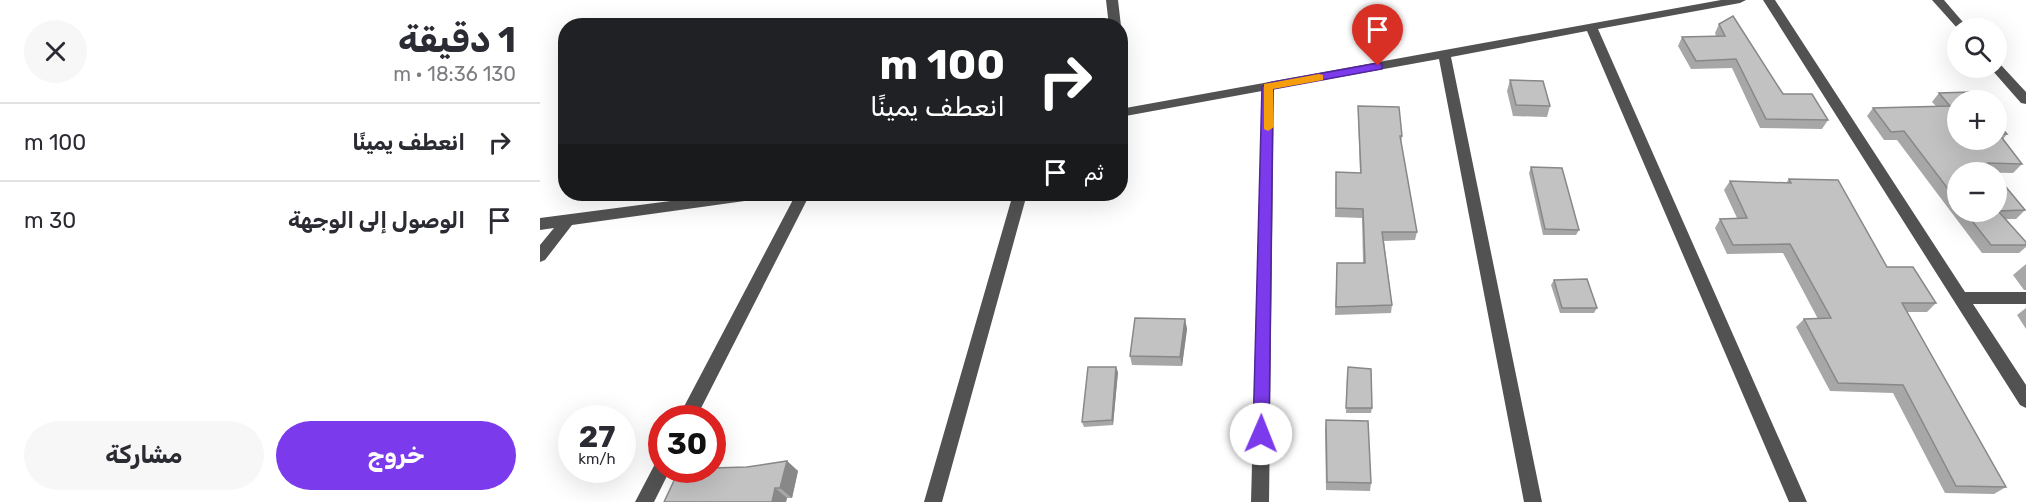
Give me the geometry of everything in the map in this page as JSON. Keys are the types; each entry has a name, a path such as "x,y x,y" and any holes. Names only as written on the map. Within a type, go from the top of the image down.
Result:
{"street":[{"path":"1112,0 1114,18"},
{"path":"1128,112 1740,0"},
{"path":"1769,0 2026,400"},
{"path":"1938,0 1954,18"},
{"path":"1591,27 1798,502"},
{"path":"1444,54 1533,502"},
{"path":"2006,78 2026,100"},
{"path":"1260,502 1268,87"},
{"path":"540,224 709,201"},
{"path":"694,405 799,201"},
{"path":"933,502 1018,201"},
{"path":"540,256 567,221"},
{"path":"1960,298 2026,298"},
{"path":"644,502 654,483"}],"building":[{"path":"1733,16 1783,94 1812,94 1828,120 1766,119 1736,59 1696,61 1682,37 1725,36 1719,24"},
{"path":"1510,80 1543,81 1550,106 1516,105"},
{"path":"1939,93 1947,93 1947,102"},
{"path":"1358,106 1399,107 1402,136 1400,136 1417,232 1382,232 1392,305 1336,307 1337,263 1365,263 1363,209 1336,208 1336,172 1361,173"},
{"path":"1947,106 1947,150 2007,150 2007,144 2022,164 1947,162 1947,188 1904,131 1891,132 1873,108"},
{"path":"1531,167 1562,168 1579,230 1545,229"},
{"path":"1789,179 1838,180 1887,267 1913,267 1936,303 1902,303 2006,487 1956,486 1903,385 1838,383 1804,319 1831,318 1790,244 1733,245 1720,219 1747,218 1730,181 1791,183"},
{"path":"2007,188 2025,210 2007,211"},
{"path":"2007,221 2026,242 2026,245 1991,245 1973,222"},
{"path":"1587,279 1597,308 1562,308 1554,280"},
{"path":"1135,318 1185,319 1180,357 1130,356"},
{"path":"1088,367 1116,367 1112,420 1082,422"},
{"path":"1348,367 1371,369 1372,408 1346,408"},
{"path":"1326,420 1368,421 1371,483 1327,482"},
{"path":"787,461 780,488 775,488 772,502 664,502 673,483 726,483 726,468"}],"slow traffic":[{"path":"1268,127 1268,87 1319,77"}],"route":[{"path":"1261,434 1268,87 1378,66"}]}
